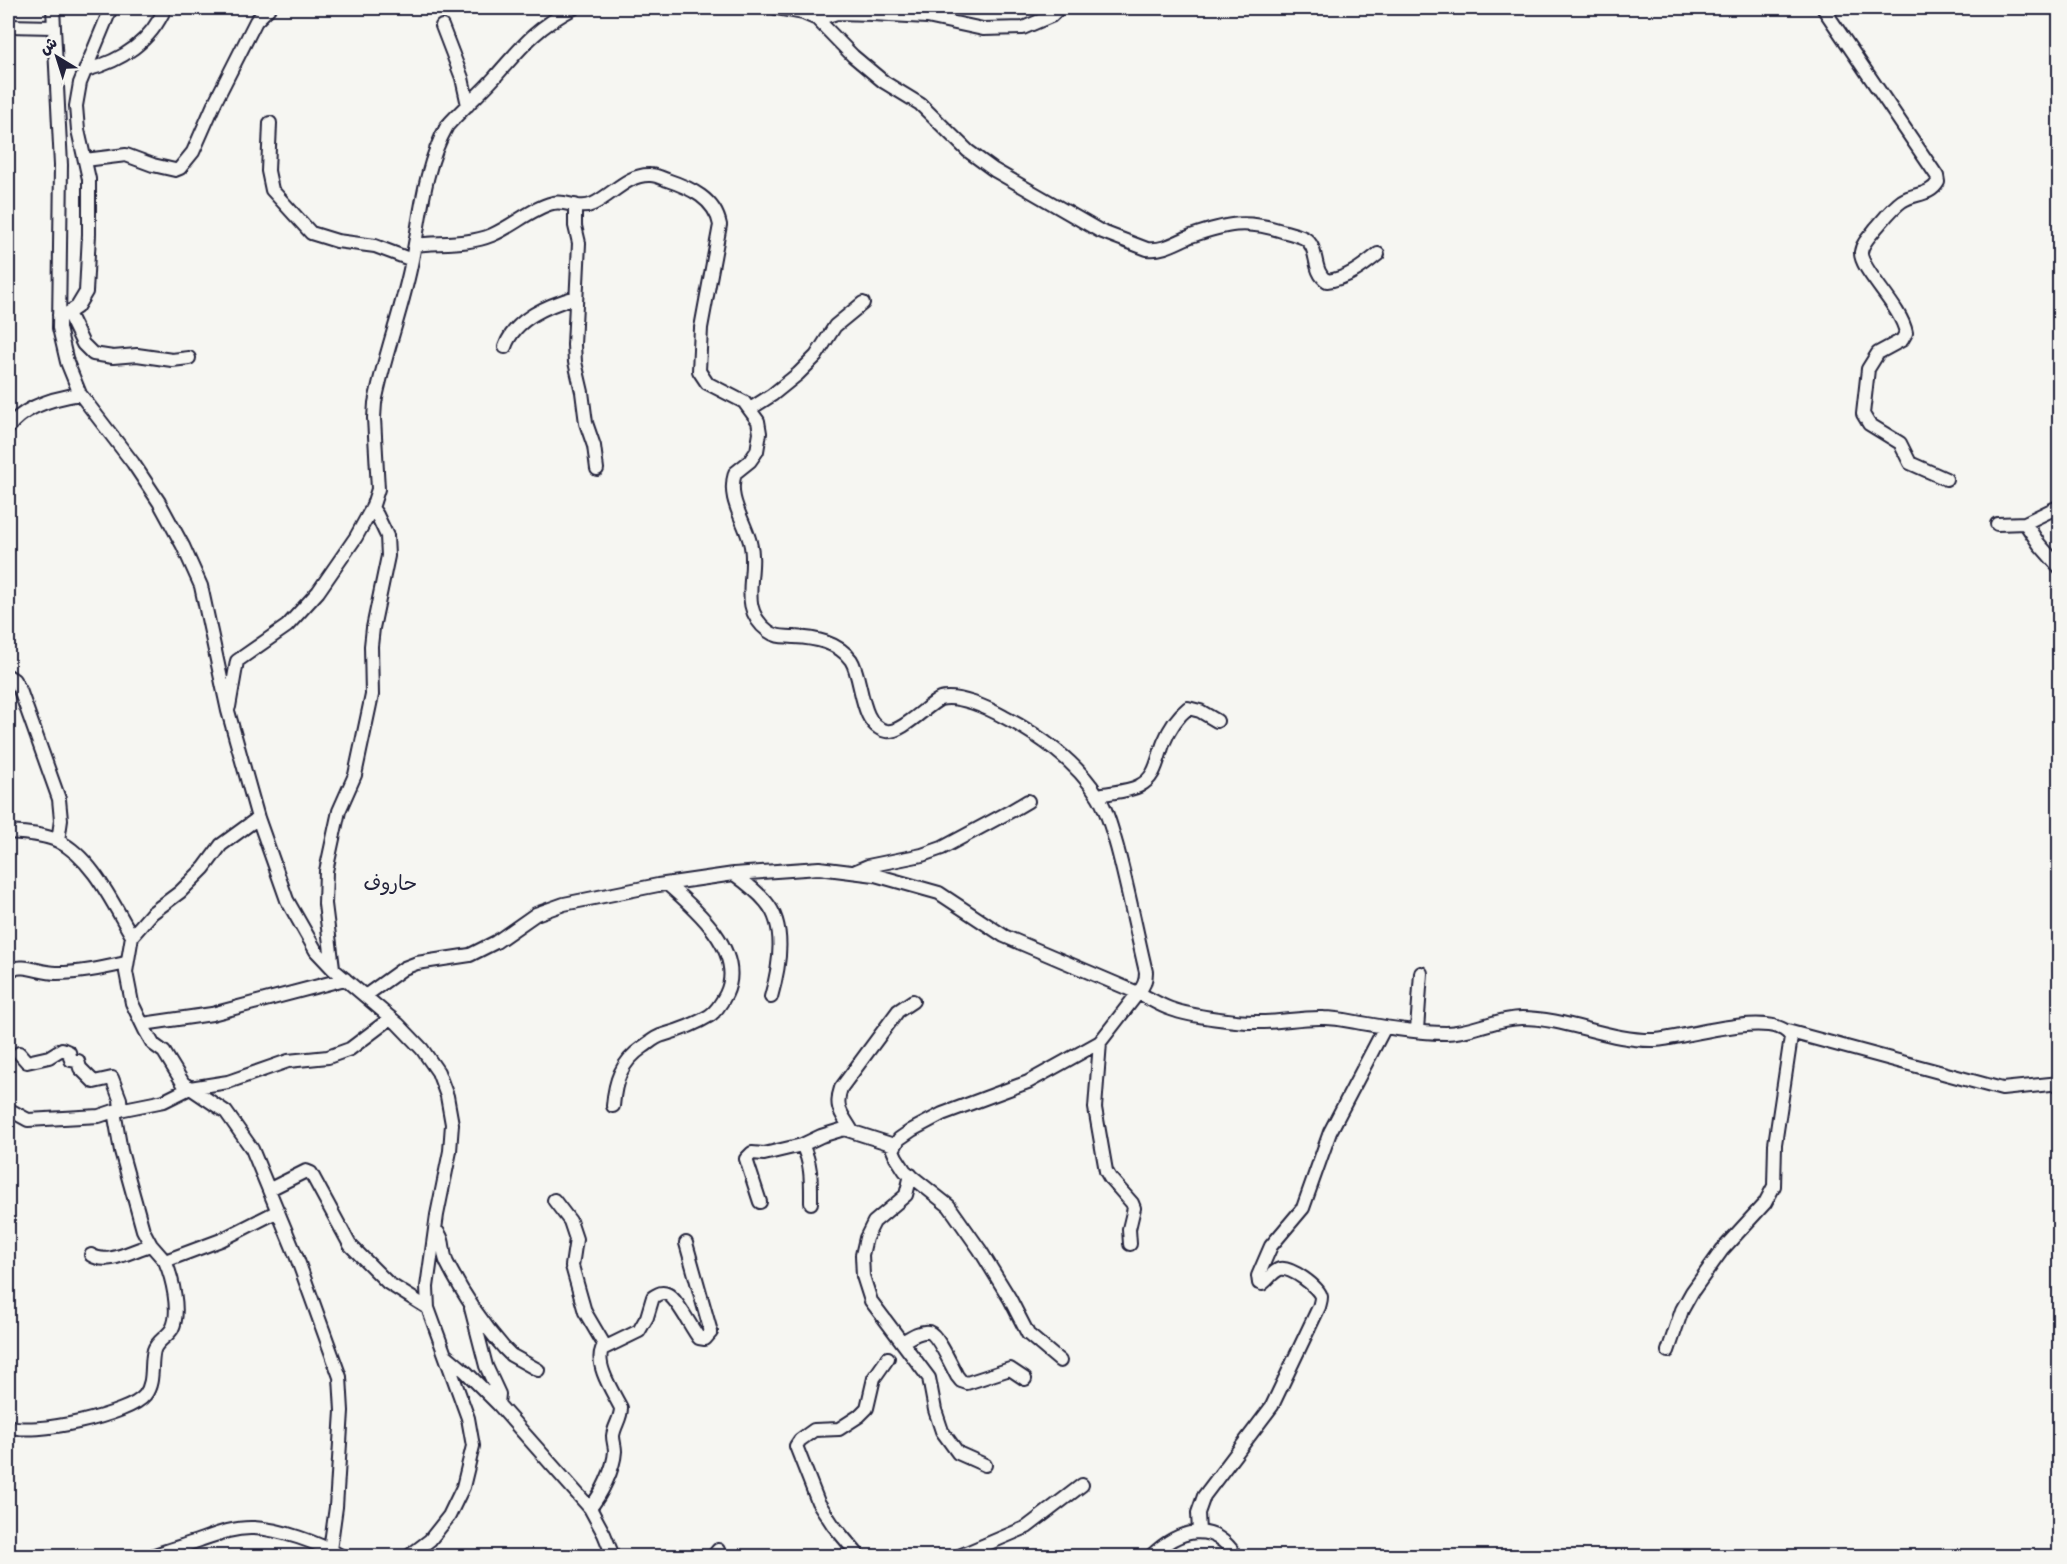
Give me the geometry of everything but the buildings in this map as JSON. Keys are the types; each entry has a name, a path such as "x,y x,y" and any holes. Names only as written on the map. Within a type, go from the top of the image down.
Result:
{"street":[{"path":"53,8 61,165 64,314 59,328 67,362 80,394 133,463 159,502 201,586 228,711 258,818 287,900 316,951 333,969 391,1018 422,1048 438,1072 450,1110 452,1124 450,1151 435,1229 427,1287 428,1308 468,1418 473,1446 463,1487 449,1516 430,1540 412,1555"},
{"path":"64,314 77,307 86,292 87,284 89,179 78,130 76,106 80,83 111,8"},
{"path":"86,70 101,66 136,46 158,24 165,8"},
{"path":"85,160 126,155 175,170 185,164 198,142 215,102 256,21 269,8"},
{"path":"228,711 237,662 278,634 302,610 347,552 372,508 378,489 375,403 412,260 437,146 447,126 531,36 549,22 574,8"},
{"path":"776,8 802,13 816,19 853,56 884,82 920,104 968,151 993,170 1100,231 1155,250 1221,226 1249,223 1263,225 1306,240 1312,247 1319,273 1327,280 1336,280 1349,274 1378,254"},
{"path":"952,8 953,22"},
{"path":"816,19 837,13 927,16 983,29 1023,28 1051,16 1059,8"},
{"path":"1822,8 1937,176 1938,182 1933,189 1903,200 1894,207 1861,251 1870,272 1897,309 1906,333 1902,340 1878,353 1868,369 1863,414 1869,424 1900,443 1910,463 1946,479"},
{"path":"8,26 53,27"},
{"path":"442,26 462,78 468,105"},
{"path":"270,123 268,171 272,190 311,233 337,241 375,246 412,260"},
{"path":"415,245 476,240 505,229 545,205 564,202 583,207 593,204 642,175 652,174 694,191 712,205 718,214 720,225 701,328 699,371 707,384 744,402 758,421 757,451 750,461 735,472 732,493 741,522 750,540 753,554 749,594 751,604 763,626 781,637 816,639 827,642 842,651 857,671 867,711 879,727 886,731 896,730 940,699 948,697 962,700 995,712 1018,724 1082,775 1098,795 1113,832 1121,864 1146,972 1144,986 1100,1042 1028,1082 942,1114 912,1130 894,1145 893,1150 905,1171 949,1206 986,1259 1028,1334 1060,1361"},
{"path":"575,205 575,226 579,243 575,362 597,469"},
{"path":"505,347 509,337 524,320 576,297"},
{"path":"750,409 798,374 816,356 835,326 863,303"},
{"path":"64,314 83,344 93,354 113,357 137,355 172,360 189,358"},
{"path":"9,424 47,402 80,394"},
{"path":"1997,524 2025,523 2060,506"},
{"path":"333,969 325,904 327,871 339,811 355,775 372,695 373,628 388,556 387,536 372,508"},
{"path":"2025,523 2039,544 2060,568"},
{"path":"8,676 14,680 20,690 54,780 61,820 58,841"},
{"path":"1098,795 1136,787 1147,781 1153,774 1164,741 1178,718 1188,708 1200,711 1217,721"},
{"path":"855,871 942,848 1028,801"},
{"path":"152,1557 171,1548 242,1528 271,1530 335,1553 342,1411 340,1377 322,1324 252,1149 234,1121 217,1105 183,1083 164,1052 153,1044 132,1003 126,972 132,936 153,913 180,892 204,868 221,845 258,818"},
{"path":"8,832 58,841 83,860 132,936"},
{"path":"365,996 404,968 417,963 470,955 485,949 524,921 547,909 580,900 667,884 734,874 819,868 855,871 939,893 1004,936 1170,1009 1263,1022 1325,1018 1448,1033 1507,1018 1523,1018 1563,1023 1640,1040 1658,1040 1721,1027 1746,1025 1779,1027 2002,1089 2060,1083"},
{"path":"734,874 767,903 773,914 780,947 771,997"},
{"path":"613,1106 618,1075 632,1056 663,1035 710,1015 725,997 730,982 726,951 717,936 691,905 667,884"},
{"path":"8,970 24,966 55,973 82,972 126,963"},
{"path":"1417,1030 1421,973"},
{"path":"143,1024 212,1014 345,979"},
{"path":"852,1131 839,1109 837,1100 841,1088 898,1011 913,1001"},
{"path":"8,1109 28,1120 99,1116 164,1101 190,1088 228,1082 288,1061 328,1058 350,1049 391,1018"},
{"path":"1198,1532 1198,1513 1204,1496 1272,1406 1319,1306 1320,1294 1288,1269 1278,1270 1262,1284 1258,1276 1271,1246 1303,1208 1330,1132 1385,1027"},
{"path":"1668,1351 1682,1310 1692,1292 1722,1250 1765,1203 1774,1186 1775,1144 1791,1037 1787,1031"},
{"path":"1100,1042 1095,1108 1106,1171 1134,1208 1129,1229 1130,1244"},
{"path":"9,1426 26,1430 58,1426 131,1406 146,1395 151,1381 155,1347 173,1327 176,1318 174,1291 165,1261 150,1245 143,1230 128,1177 117,1110 120,1099 112,1078 94,1082 80,1068 78,1061 71,1060 69,1052 62,1049 49,1057 27,1062 20,1053"},
{"path":"760,1202 746,1159 752,1153 764,1154 802,1145 836,1131 852,1131 894,1145"},
{"path":"802,1145 809,1158 812,1172 811,1203"},
{"path":"270,1190 306,1171 311,1173 350,1245 388,1283 428,1308"},
{"path":"911,1175 906,1195 874,1222 866,1238 862,1255 863,1276 871,1301 930,1378 935,1410 942,1431 958,1453 985,1465"},
{"path":"554,1200 570,1221 576,1239 572,1266 585,1312 605,1346"},
{"path":"165,1261 220,1240 278,1211"},
{"path":"435,1229 443,1240 448,1264 465,1299 504,1348 538,1370"},
{"path":"590,1508 600,1494 612,1462 613,1436 621,1414 621,1408 602,1366 600,1352 605,1346 639,1331 647,1317 653,1297 662,1293 667,1294 675,1302 699,1338 705,1339 711,1332 686,1243"},
{"path":"91,1255 98,1259 112,1258 150,1245"},
{"path":"471,1305 486,1366 499,1394 498,1404"},
{"path":"902,1342 921,1332 928,1332 935,1337 957,1376 961,1381 967,1383 1010,1370 1024,1379"},
{"path":"445,1355 498,1404 590,1508 613,1557"},
{"path":"860,1557 833,1525 818,1502 796,1446 800,1440 814,1430 839,1429 859,1416 867,1408 874,1378 888,1358"},
{"path":"959,1557 1020,1531 1082,1485"},
{"path":"1151,1557 1166,1543 1198,1532 1214,1534 1236,1557"}],"district":[{"name":"حاروف","path":"390,883"}]}
